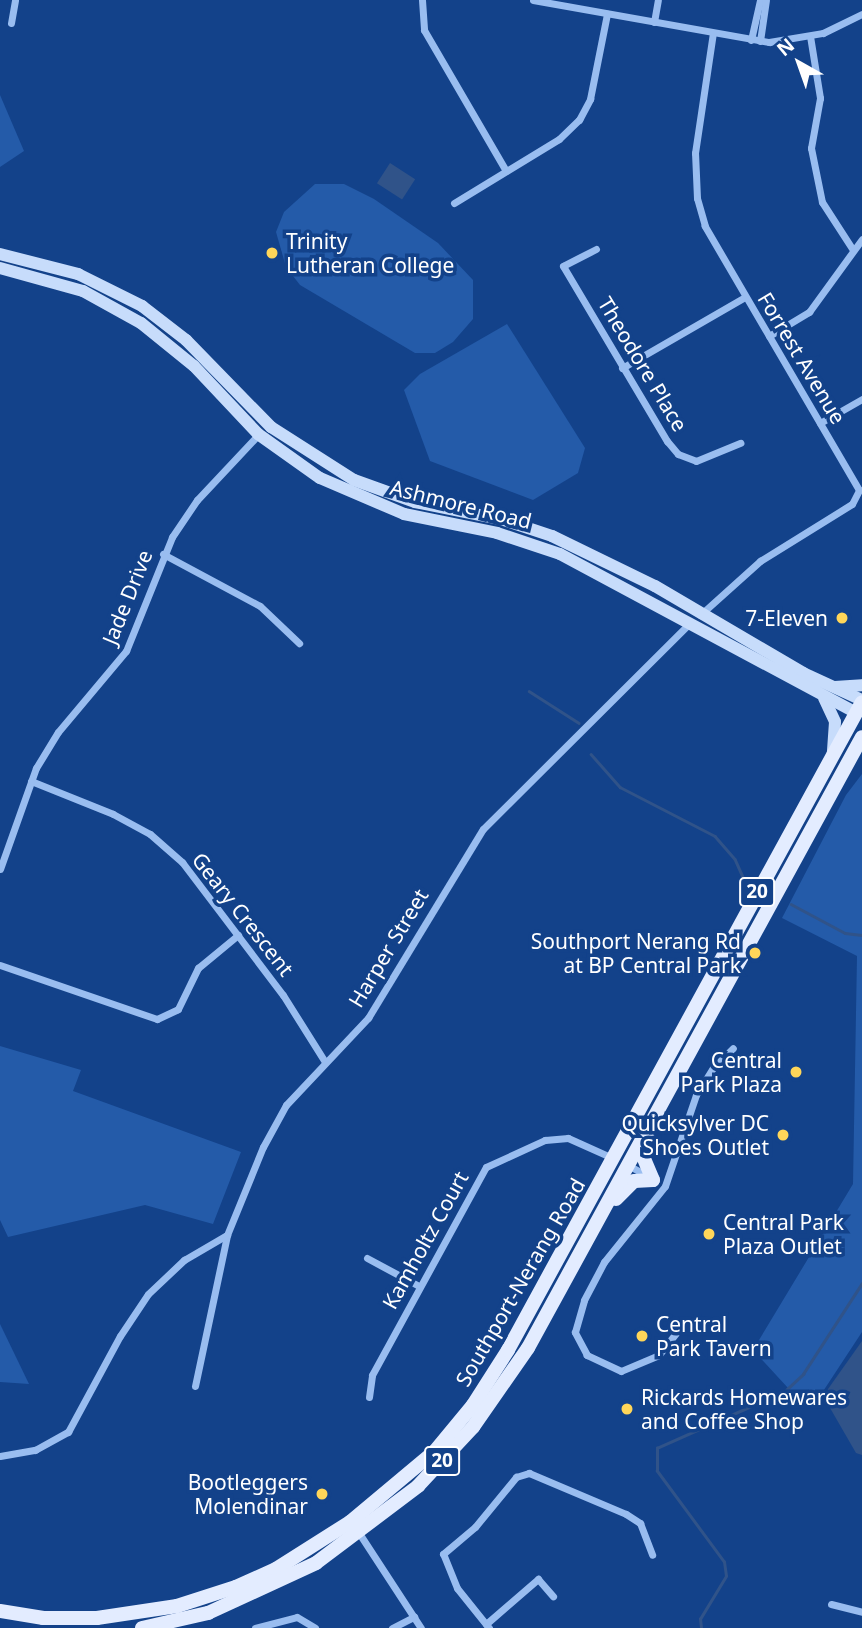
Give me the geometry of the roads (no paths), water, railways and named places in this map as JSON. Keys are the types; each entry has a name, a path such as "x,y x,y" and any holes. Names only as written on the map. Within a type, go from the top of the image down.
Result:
{"main road":[{"name":"Ashmore Road","path":"0,254 78,274 142,306 186,340 268,424 315,459 373,489 552,536 704,613 834,687 861,708"},
{"name":"Ashmore Road","path":"0,268 83,291 141,323 194,366 258,435 297,464 355,496 413,516 531,543 692,622 823,698 861,708"},
{"path":"834,687 862,685"},
{"path":"823,698 835,722 833,756"},
{"name":"Southport-Nerang Road","path":"0,1611 43,1618 97,1618 177,1606 256,1579 350,1522 420,1466 485,1390 621,1162 833,756 861,708"},
{"name":"Southport-Nerang Road","path":"142,1628 208,1613 271,1587 360,1534 418,1486 495,1398 528,1348 601,1213 621,1162 651,1121 862,737"},
{"path":"845,769 862,758"},
{"path":"651,1121 643,1156 659,1183"},
{"path":"601,1213 629,1183 659,1183"}],"street":[{"path":"11,23 15,0"},
{"path":"422,0 424,30 506,171"},
{"path":"533,0 755,40 810,36 835,29 862,13"},
{"path":"654,22 658,0"},
{"path":"755,40 760,0"},
{"path":"755,40 766,0"},
{"path":"454,204 559,139 579,120 590,99 607,14"},
{"name":"Forrest Avenue","path":"692,622 760,561 858,498 859,490 705,226 697,198 695,153 713,33"},
{"path":"810,36 820,98 811,148 822,202 853,250"},
{"path":"769,336 808,312 862,239"},
{"name":"Theodore Place","path":"596,249 563,267 622,368 678,454 696,461 740,443"},
{"path":"622,368 746,297"},
{"path":"820,423 862,399"},
{"name":"Jade Drive","path":"0,869 31,780 58,732 126,650 163,554 197,500 268,424"},
{"path":"163,554 260,606 299,643"},
{"name":"Harper Street","path":"195,1386 228,1235 276,1121 379,1002 483,830 692,622"},
{"name":"Geary Crescent","path":"31,780 150,834 182,862 238,935 326,1062"},
{"path":"0,965 157,1019 178,1009 198,968 238,935"},
{"path":"676,1333 659,1355 621,1371 587,1355 575,1332 584,1300 604,1262 659,1183 696,1095 713,1068 733,1048"},
{"name":"Kamholtz Court","path":"369,1396 372,1375 480,1175 491,1164 545,1140 568,1138 659,1183"},
{"path":"0,1456 35,1450 68,1432 133,1314 162,1279 203,1248 228,1235"},
{"path":"367,1258 419,1286"},
{"path":"553,1596 538,1579 488,1626 457,1588 443,1554 475,1527 516,1477 529,1473 626,1514 640,1523 652,1555"},
{"path":"350,1522 421,1628"},
{"path":"831,1604 862,1612"},
{"path":"392,1628 414,1617"},
{"path":"255,1628 297,1618 314,1628"}],"waterway":[{"path":"529,691 579,723"},
{"path":"591,754 620,787 715,836 735,859 744,879"},
{"path":"791,904 845,933 862,935"},
{"path":"701,1628 700,1619 726,1576 724,1562 657,1471 657,1448 785,1391 803,1374 862,1283"}],"place":[{"name":"Trinity Lutheran College","path":"272,253"},
{"name":"7-Eleven","path":"842,618"},
{"name":"Southport Nerang Rd at BP Central Park","path":"755,953"},
{"name":"Central Park Plaza","path":"796,1072"},
{"name":"Quicksylver DC Shoes Outlet","path":"783,1135"},
{"name":"Central Park Plaza Outlet","path":"709,1234"},
{"name":"Central Park Tavern","path":"642,1336"},
{"name":"Rickards Homewares and Coffee Shop","path":"627,1409"},
{"name":"Bootleggers Molendinar","path":"322,1494"}]}
